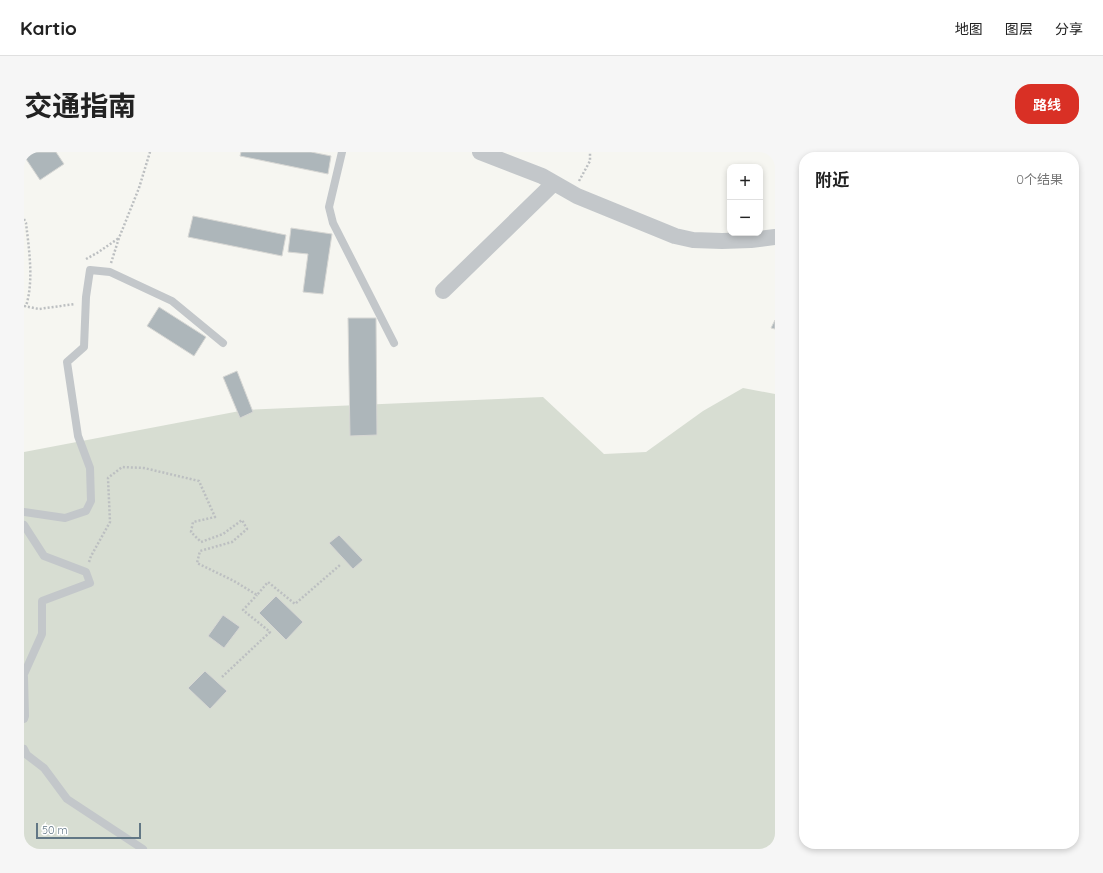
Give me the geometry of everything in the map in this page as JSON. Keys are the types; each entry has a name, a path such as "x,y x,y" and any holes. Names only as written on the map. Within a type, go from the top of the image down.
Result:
{"street":[{"path":"480,152 528,170 572,193 648,226 681,238 722,241 775,237"},
{"path":"443,290 554,183"}],"lane":[{"path":"342,152 329,206 333,222 394,343"},
{"path":"24,512 65,518 86,511 91,501 90,468 78,436 67,362 84,347 86,297 90,270 110,272 172,300 223,343"},
{"path":"24,525 44,556 86,572 90,583 42,601 42,634 24,676 24,719"},
{"path":"24,749 27,755 44,768 67,799 143,849"}],"path":[{"path":"112,262 119,238 139,188 150,152"},
{"path":"572,193 590,161 590,152"},
{"path":"24,219 26,223 30,253 29,297 25,306 39,309 67,305"},
{"path":"86,572 91,556 110,522 108,478 122,467 144,468 199,481 215,517 193,522 191,532 201,542 222,534 242,520 247,529 232,542 200,551 197,563 234,581 257,595"},
{"path":"222,677 270,632 243,610 268,582 295,604 340,564"}],"shaded area":[{"path":"743,388 775,394 775,849 24,849 24,452 245,410 543,397 604,454 646,452 703,411"}],"building":[{"path":"24,152 56,152 64,164 40,180 24,156"},
{"path":"241,152 311,152 331,156 328,174 240,156"},
{"path":"193,216 286,235 282,256 188,237"},
{"path":"291,228 332,234 323,294 303,292 308,254 288,252"},
{"path":"159,307 206,337 194,356 147,326"},
{"path":"348,318 376,318 377,435 350,436"},
{"path":"775,320 775,329 771,328"},
{"path":"237,371 253,412 240,418 223,377"},
{"path":"339,535 363,560 353,569 329,543"},
{"path":"276,596 303,622 286,640 259,613"},
{"path":"223,615 240,627 224,648 208,636"},
{"path":"205,671 227,691 210,709 188,688"}]}
